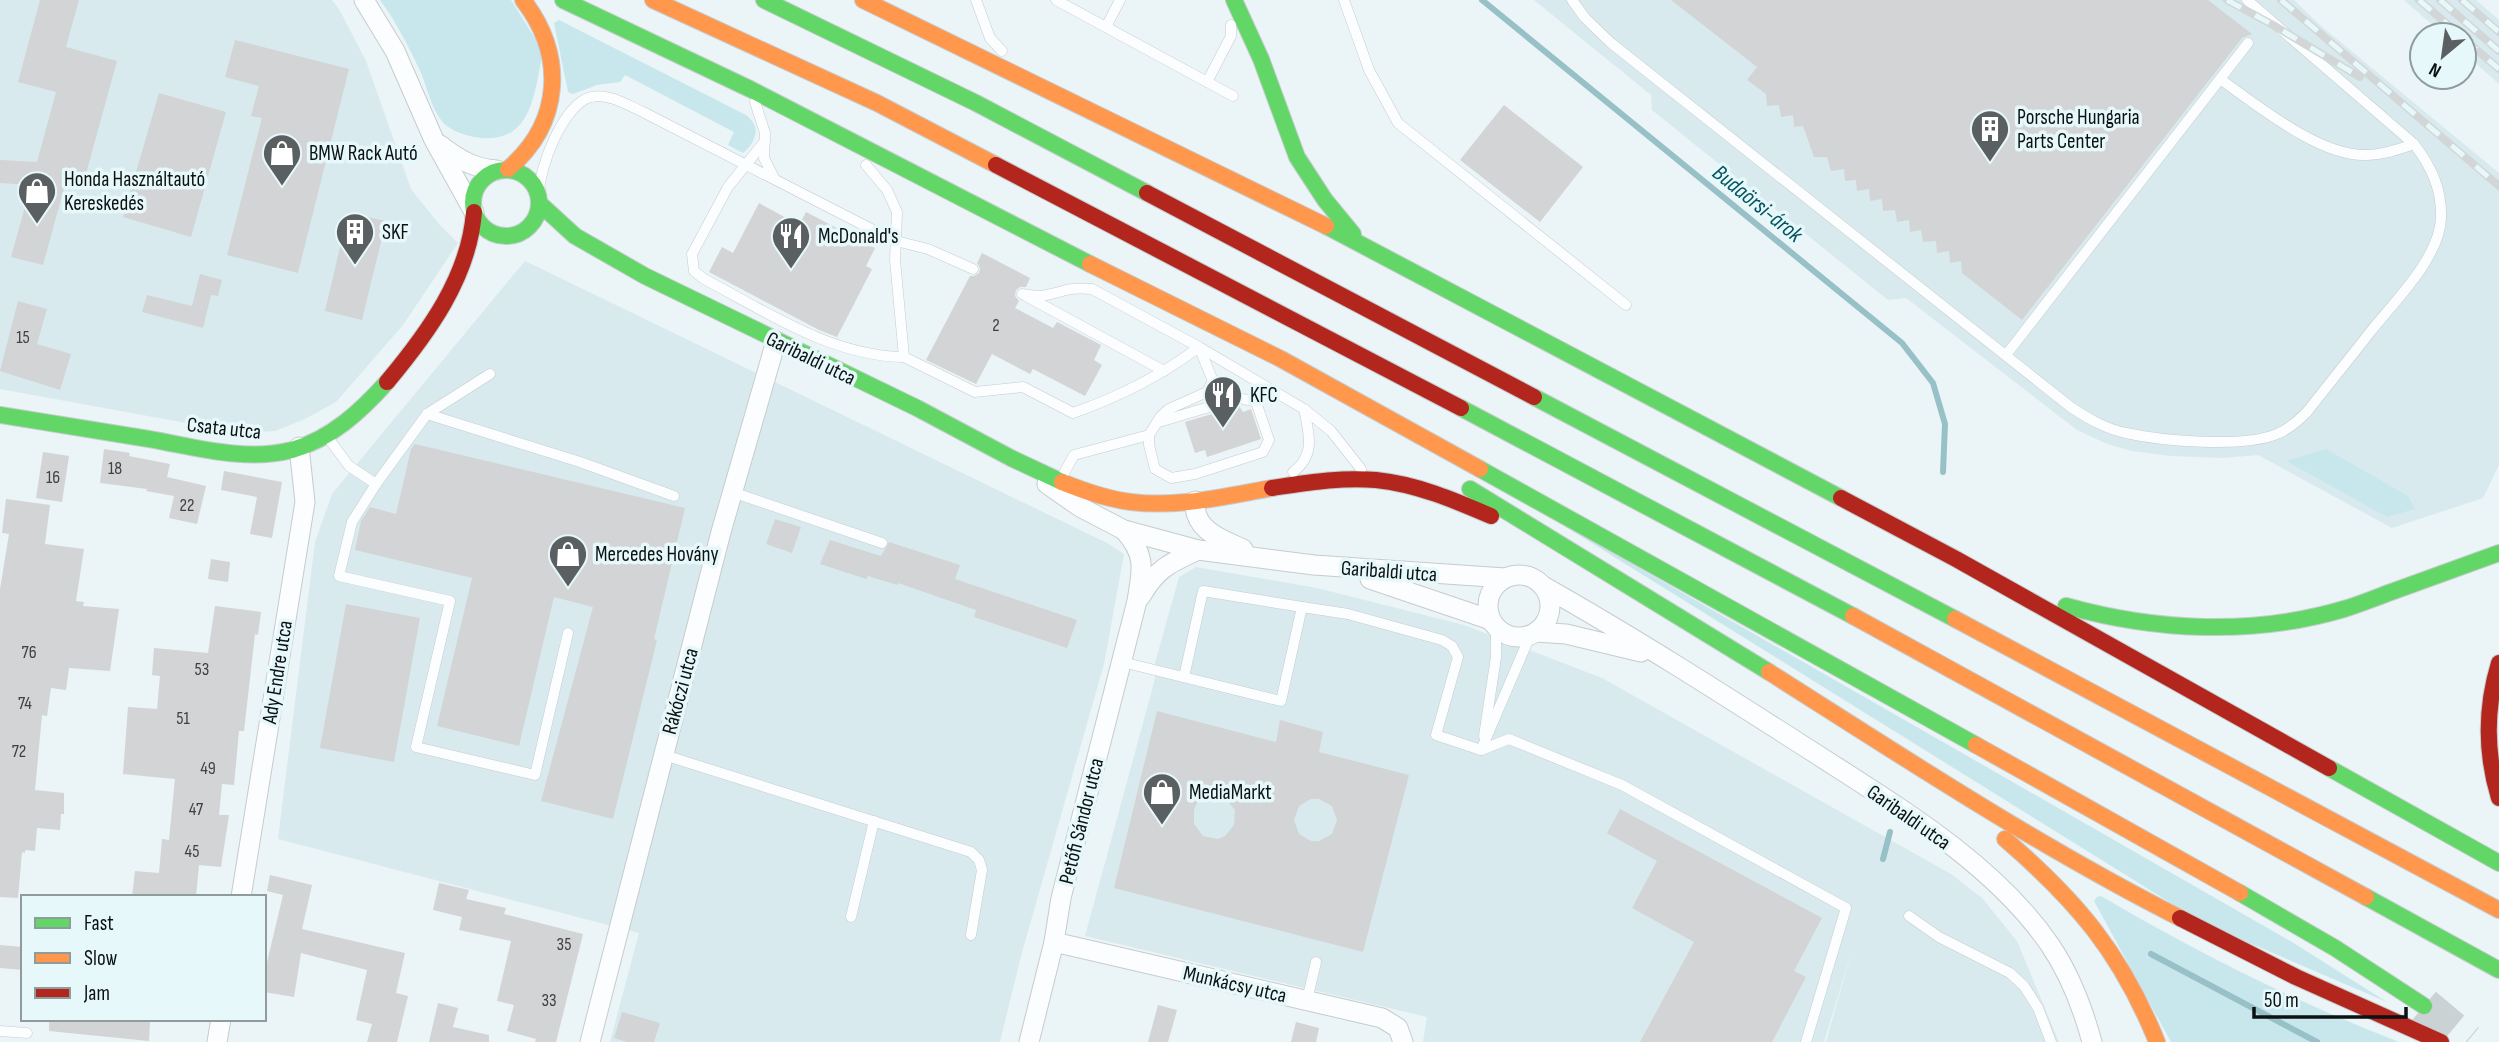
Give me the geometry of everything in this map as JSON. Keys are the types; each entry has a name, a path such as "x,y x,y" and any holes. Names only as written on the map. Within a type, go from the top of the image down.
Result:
{"main road":[{"path":"502,170 527,177 539,199 533,224 525,231 505,236 485,229 474,212 472,201 480,182 502,170 521,161 540,135 545,121 550,93 550,51 544,30 523,0"},
{"path":"563,0 750,89 1142,291 1281,359 1680,579 2335,948 2424,1006"},
{"path":"653,0 877,103 1632,496 2499,971"},
{"path":"764,0 976,103 2018,652 2499,910"},
{"path":"863,0 1360,243 1956,559 2499,863"},
{"path":"1232,0 1261,59 1297,157 1325,200 1360,243"},
{"name":"Garibaldi utca","path":"539,199 553,219 601,252 1023,463 1112,499 1151,503 1195,501 1295,484 1376,480 1414,487 1457,500 1575,555"},
{"name":"Csata utca","path":"0,415 230,453 270,454 299,447 326,435 352,418 393,375 430,325 455,283 474,232 474,212"},
{"name":"Garibaldi utca","path":"525,231 546,234 601,252"},
{"name":"Csata utca","path":"455,283 505,236"},
{"path":"1142,291 1320,399"},
{"path":"1455,479 1918,766 2129,892 2295,977 2441,1042"},
{"path":"1956,559 2069,607 2111,618 2158,625 2200,627 2274,622 2342,610 2499,553"},
{"path":"2499,663 2487,706 2487,735 2491,777 2499,798"},
{"path":"1918,766 2046,873 2096,927 2146,1011 2157,1042"}],"street":[{"path":"365,0 395,51 434,140 474,212"},
{"path":"434,140 466,163 484,170 502,170"},
{"name":"Rákóczi utca","path":"590,1042 733,492 776,341"},
{"name":"Ady Endre utca","path":"241,895 304,502 299,447"},
{"name":"Garibaldi utca","path":"1023,463 1050,487 1080,507 1124,530 1198,550 1314,565 1505,578"},
{"name":"Garibaldi utca","path":"1195,501 1194,512 1208,531 1260,557"},
{"name":"Petőfi Sándor utca","path":"1029,1042 1054,942 1061,898 1137,601 1141,558 1136,544 1124,530"},
{"name":"Petőfi Sándor utca","path":"1137,601 1151,578 1165,565 1198,550"},
{"name":"Garibaldi utca","path":"1314,565 1390,584 1493,624"},
{"path":"1521,575 1543,586 1549,598 1549,610 1545,623 1533,634 1508,636 1493,624 1488,612 1489,596 1498,583 1505,578 1521,575"},
{"name":"Garibaldi utca","path":"1543,586 1722,693 1839,769 1926,828 1992,880 2050,945 2076,998 2092,1042"},
{"name":"Garibaldi utca","path":"1533,634 1566,634 1659,657"},
{"name":"Munkácsy utca","path":"1054,942 1382,1018 1398,1028 1404,1042"},
{"path":"217,1042 221,1021"}],"lane":[{"path":"976,0 990,38 1013,60"},
{"path":"1056,0 1233,96"},
{"path":"1106,27 1120,0"},
{"path":"1207,82 1231,36 1232,0"},
{"path":"1344,0 1369,70 1398,122 1626,305"},
{"path":"1572,0 1585,18 1611,43 2072,408 2096,424 2126,433 2221,442 2275,435 2294,424 2307,412 2414,277 2431,252 2441,220 2437,182 2414,144 2246,0"},
{"path":"2006,355 2248,43"},
{"path":"1023,66 1061,95"},
{"path":"2220,79 2297,132 2350,154 2366,156 2386,153 2414,144"},
{"path":"750,89 762,122 764,158 776,180"},
{"path":"539,199 542,170 568,114 580,102 591,97 611,98 896,241 928,249 973,269"},
{"path":"828,128 870,169 887,190 897,212 895,260 904,357"},
{"path":"765,141 728,187 692,254 694,271 704,279 822,340 881,357 904,357 975,392 1023,387 1073,413 1103,402 1164,371 1199,347"},
{"path":"1164,371 1022,294 1044,296 1075,287 1092,289 1199,347 1304,409 1331,431 1358,466 1376,480"},
{"path":"1158,422 1246,398 1256,402 1269,440 1263,452 1195,474 1171,478 1155,469 1149,435 1161,416 1169,409 1208,392 1213,381 1199,347"},
{"path":"489,374 427,414 352,522 340,576 450,601 416,747 535,775 568,633"},
{"path":"1272,488 1303,465 1310,450 1304,409"},
{"path":"427,414 674,496"},
{"path":"326,435 349,466 376,484"},
{"path":"1060,480 1074,455 1149,435"},
{"path":"733,492 882,543"},
{"path":"1184,677 1203,591 1348,614 1442,640 1452,646 1458,657 1436,735 1481,750 1509,739 1622,785 1846,908 1805,1042"},
{"path":"1122,662 1281,701 1302,607"},
{"path":"1481,750 1496,657 1493,624"},
{"path":"1481,750 1533,634"},
{"path":"664,755 971,852 982,870 971,935"},
{"path":"851,918 874,821"},
{"path":"1909,916 1939,937 2010,973 2024,986 2038,1008 2051,1042"},
{"path":"1307,1000 1316,962"},
{"path":"0,1031 27,1033"}],"shaded area":[{"path":"0,0 332,0 366,61 411,189 458,243 403,325 336,402 275,431 241,433 0,389"},
{"path":"380,0 511,0 543,51 533,99 519,125 508,134 494,138 465,135 444,123 435,110 408,46"},
{"path":"1534,0 2294,0 2321,26 2499,173 2499,465 2483,498 2392,528 2258,455 2223,458 2132,451 2107,444 2077,430 1906,298 1888,300 1652,110 1651,95"},
{"path":"2404,0 2476,0 2499,20 2499,84 2478,65 2478,21 2428,21"},
{"path":"559,20 746,115 756,129 751,144 743,153 728,145 734,132 625,75 620,82 597,85 573,94 568,92 554,23"},
{"path":"525,261 1107,543 1124,554 1104,664 1021,956 1000,1042 610,1042 639,933 278,839 315,542 332,494"},
{"path":"2326,449 2408,496 2415,509 2387,517 2286,461"},
{"path":"1545,514 2292,942 2387,1002 2203,923"},
{"path":"1196,567 1317,588 1464,625 1602,678 1951,874 1982,898 2017,941 2059,1042 1826,1042 1853,947 1824,1042 1423,1042 1427,1017 1085,936 1155,679 1155,663 1179,577"},
{"path":"2101,896 2247,975 2399,1042 2171,1042 2094,901"}],"building":[{"path":"40,0 79,0 66,47 117,61 84,181 67,177 43,265 11,257 31,185 0,183 0,160 37,162 56,92 18,82"},
{"name":"Porsche Hungaria Parts Center","path":"1671,0 2208,0 2252,34 2242,38 2022,320 1962,273 1961,261 1950,263 1949,251 1937,253 1936,241 1923,242 1921,230 1910,232 1909,220 1897,222 1895,210 1883,211 1882,199 1870,201 1869,189 1857,191 1856,180 1845,181 1844,169 1831,171 1827,157 1814,157 1803,126 1794,127 1793,115 1781,117 1779,105 1767,106 1766,94 1747,80 1757,67"},
{"name":"BMW Rack Autó","path":"235,40 349,69 298,273 227,255 262,118 251,116 259,86 225,77"},
{"path":"159,93 226,112 191,237 123,217"},
{"path":"1504,105 1583,167 1540,222 1460,160"},
{"name":"McDonald's","path":"759,203 799,225 806,212 875,248 866,266 872,269 837,337 709,272 722,247 733,253"},
{"name":"SKF","path":"348,213 386,221 362,320 325,311"},
{"path":"982,253 1030,278 1026,287 1016,290 1015,296 1019,301 1015,308 1053,328 1057,322 1101,345 1094,360 1102,365 1085,396 1033,369 1030,374 992,354 976,384 926,360 970,276 979,273 977,263"},
{"path":"200,274 222,280 218,296 211,295 203,328 142,312 147,295 192,306"},
{"path":"18,301 47,309 37,344 71,354 60,390 0,371"},
{"name":"KFC","path":"1239,406 1243,412 1251,409 1261,439 1207,457 1205,450 1195,453 1185,422"},
{"name":"Mercedes Hovány","path":"415,444 685,508 654,639 657,640 613,819 541,801 593,607 554,597 519,746 437,726 472,578 355,550 361,521 370,507 396,514 411,449"},
{"path":"104,449 170,464 167,477 206,486 197,524 169,518 174,496 146,491 147,489 100,483"},
{"path":"43,452 69,456 62,502 36,498"},
{"path":"224,471 282,482 272,538 250,534 257,497 221,490"},
{"path":"6,499 50,505 45,544 84,549 76,601 84,602 83,606 119,609 110,671 69,668 66,690 51,688 47,716 42,715 35,790 64,793 64,814 61,814 60,830 37,828 35,851 22,852 18,898 0,897 0,589 9,534 2,533"},
{"path":"775,519 801,527 792,553 766,544"},
{"path":"830,540 881,556 889,542 960,565 955,579 1077,620 1067,648 974,617 976,610 898,583 897,585 868,576 866,579 820,564"},
{"path":"211,559 230,562 228,582 208,579"},
{"path":"346,604 420,618 394,762 320,748"},
{"path":"215,606 261,612 258,635 255,634 244,731 239,731 234,785 222,784 219,815 229,815 221,867 199,865 196,895 132,895 135,871 159,873 162,839 169,840 175,779 123,774 128,707 157,709 160,676 152,675 154,648 208,653"},
{"name":"MediaMarkt","path":"1157,711 1276,742 1280,720 1323,732 1319,752 1409,775 1363,952 1114,888","holes":["1210,796 1225,798 1235,810 1234,825 1225,836 1218,839 1203,836 1194,824 1197,803","1311,799 1319,799 1332,806 1337,820 1332,834 1319,841 1311,841 1299,834 1294,820 1299,806"]},
{"path":"1620,809 1822,918 1794,971 1806,977 1772,1042 1640,1042 1694,942 1632,908 1657,861 1607,833"},
{"path":"270,875 312,885 302,929 405,953 396,993 408,996 397,1042 367,1042 372,1024 356,1020 367,970 301,953 294,997 266,992 266,967 283,895 267,891"},
{"path":"439,883 469,890 466,899 506,908 504,914 583,934 556,1042 535,1042 536,1039 507,1031 514,1005 497,1001 511,941 459,930 462,917 433,910"},
{"path":"0,945 21,947 21,970 0,968"},
{"path":"438,1003 458,1008 453,1027 489,1035 489,1042 429,1042"},
{"path":"1158,1005 1177,1010 1168,1042 1148,1042"},
{"path":"622,1012 660,1023 654,1042 627,1042 614,1038"},
{"path":"49,1021 150,1022 149,1041 49,1031"},
{"path":"1296,1022 1319,1028 1316,1042 1291,1042"}],"waterway":[{"name":"Budaörsi-árok","path":"1482,0 1902,343 1933,383 1945,424 1943,472"},
{"path":"1883,859 1890,832"},
{"name":"Budaörsi-árok","path":"2151,954 2317,1042"}],"tunnel":[{"path":"2424,1006 2467,1042"}],"railway":[{"path":"2227,0 2360,77"},
{"path":"2281,0 2499,186"},
{"path":"2419,0 2444,21"},
{"path":"2440,0 2499,51"},
{"path":"2462,0 2499,32"},
{"path":"2478,51 2499,69"}],"traffic: fast":[{"path":"563,0 750,89 1090,264"},
{"path":"764,0 976,103 1147,193"},
{"path":"1234,0 1261,59 1297,157 1325,200 1353,234"},
{"path":"499,170 513,170 525,175 534,184 539,203 537,216 530,227 513,236 499,236 487,231 478,222 473,210 473,196 478,184 487,175 499,170"},
{"path":"540,204 575,236 645,276 917,408 1062,482"},
{"path":"1326,226 1841,498"},
{"path":"0,415 220,452 274,453 292,450 320,439 356,413 387,382"},
{"path":"1534,397 1955,619"},
{"path":"1461,408 1853,616"},
{"path":"1480,469 1976,745"},
{"path":"1470,489 1769,672"},
{"path":"2066,606 2135,621 2170,625 2240,627 2275,623 2310,618 2350,607 2499,553"},
{"path":"2329,768 2499,863"},
{"path":"2240,893 2335,948 2424,1006"},
{"path":"2366,897 2499,970"}],"traffic: slow":[{"path":"508,169 526,151 539,131 548,110 552,88 546,44 537,21 523,0"},
{"path":"653,0 877,103 996,165"},
{"path":"863,0 1326,226"},
{"path":"1090,264 1281,359 1480,469"},
{"path":"1062,482 1104,497 1149,503 1202,500 1272,488"},
{"path":"1853,616 2366,897"},
{"path":"1955,619 2499,910"},
{"path":"1769,672 2023,831 2180,918"},
{"path":"1976,745 2240,893"},
{"path":"2005,839 2054,884 2094,930 2128,981 2157,1042"}],"traffic: jam":[{"path":"996,165 1461,408"},
{"path":"1147,193 1534,397"},
{"path":"387,382 444,303 464,259 474,212"},
{"path":"1272,488 1311,482 1376,480 1420,489 1491,516"},
{"path":"1841,498 1956,559 2329,768"},
{"path":"2499,663 2491,697 2488,730 2491,764 2499,798"},
{"path":"2180,918 2296,977 2441,1042"}],"place":[{"name":"Porsche Hungaria Parts Center","path":"1990,163"},
{"name":"BMW Rack Autó","path":"282,187"},
{"name":"Honda Használtautó Kereskedés","path":"37,225"},
{"name":"SKF","path":"355,266"},
{"name":"McDonald's","path":"791,270"},
{"name":"KFC","path":"1223,429"},
{"name":"Mercedes Hovány","path":"568,588"},
{"name":"MediaMarkt","path":"1162,826"}]}
